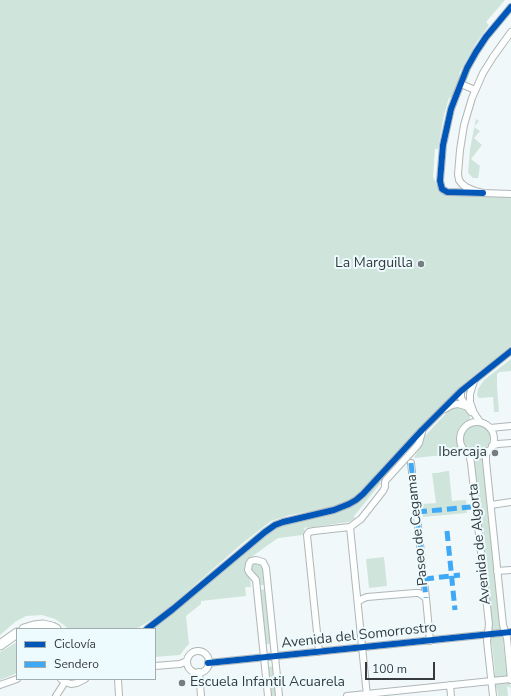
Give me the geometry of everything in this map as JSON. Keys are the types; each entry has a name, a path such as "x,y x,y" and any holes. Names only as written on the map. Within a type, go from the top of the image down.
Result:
{"highway":[{"path":"27,628 43,625 54,628"},
{"path":"0,645 16,634"}],"street":[{"path":"511,7 486,37 476,52 461,84 451,109 443,145 441,174 441,186 447,192 511,194"},
{"path":"482,192 466,187 459,180 460,150 464,125 475,90 483,73 511,32"},
{"path":"461,84 475,90"},
{"path":"441,186 454,189 459,180"},
{"path":"148,628 275,525 334,510 356,500 439,413 476,378 511,351"},
{"path":"472,422 473,416 469,398 476,378"},
{"path":"462,391 461,398 480,422"},
{"path":"439,413 449,406 461,404 470,408"},
{"path":"490,449 494,437 490,428 486,424 472,422 463,428 460,437 460,444 469,454 478,456 483,454 498,444 511,443"},
{"path":"490,428 511,426"},
{"path":"318,652 307,535 314,530 350,527 361,519 383,491 386,480 416,447 425,428"},
{"name":"Avenida de Algorta","path":"490,449 486,455 486,462 498,571 508,632 507,638 511,679"},
{"name":"Avenida de Algorta","path":"469,454 473,477 489,624 487,635 493,696"},
{"name":"Paseo de Cegama","path":"411,463 430,641"},
{"path":"491,505 511,502"},
{"path":"350,527 367,695"},
{"path":"268,696 256,580 248,570 249,564 256,560 263,562 266,568 279,696"},
{"path":"498,571 511,570"},
{"name":"Paseo de Cegama","path":"358,602 367,597 415,593 426,598"},
{"name":"Avenida del Somorrostro","path":"208,663 508,632"},
{"path":"199,651 207,656 208,663 205,669 199,672 192,670 188,663 188,656 193,652 199,651"},
{"path":"156,666 188,663"},
{"path":"199,672 201,696"},
{"path":"0,685 16,679"},
{"path":"348,696 409,693 450,685 511,679"},
{"path":"56,696 63,681 71,684 83,680"},
{"path":"118,680 119,696"},
{"path":"450,685 451,696"}],"green space":[{"path":"0,0 505,0 486,22 489,25 476,43 459,74 462,74 453,97 449,98 444,115 438,149 435,149 433,177 442,194 511,197 511,346 462,385 357,495 348,501 330,508 290,515 271,521 244,542 174,603 153,619 138,628 67,628 55,619 42,615 26,616 15,622 0,635"},
{"path":"476,119 479,121 475,126"},
{"path":"474,127 480,131 474,138 482,145 471,159 480,166 478,178 473,178 468,173"},
{"path":"511,359 511,371 500,372 497,374 499,412 494,412 493,397 479,398 477,395 478,389 484,380"},
{"path":"454,407 465,407 470,414 470,419 462,427 458,435 459,444 463,453 415,458 414,457 421,446 423,438 450,409"},
{"path":"476,424 486,428 490,438 486,448 476,452 466,448 462,438 466,428"},
{"path":"483,457 502,627 499,630 493,631 491,630 473,458"},
{"path":"449,471 452,501 466,500 467,513 423,517 422,504 436,503 432,473"},
{"path":"379,481 381,483 354,516 355,519 349,522 308,528 306,527 303,535 278,538 247,560 244,569 250,578 251,587 245,587 246,596 201,601 201,604 186,616 189,644 180,655 156,657 156,628 154,628 253,544 273,530 288,523 347,509 362,499"},
{"path":"384,557 387,586 369,588 366,559"},
{"path":"255,562 261,564 263,567 264,585 260,585 258,578 251,570 251,566"},
{"path":"265,589 270,644 266,644 260,590"},
{"path":"502,636 506,642 503,641 506,669 509,672 508,676 493,678 492,671 495,673 492,644 489,642 491,637"},
{"path":"16,643 16,673 0,680 0,652"},
{"path":"273,666 276,696 271,696 268,667"},
{"path":"508,682 511,688 507,686 508,696 498,696 497,689 493,687 494,684"}],"marked path":[{"path":"411,463 426,598"},
{"path":"417,512 471,507"},
{"path":"447,531 455,610"},
{"path":"424,579 460,575"}],"cycle path":[{"path":"483,193 447,192 442,189 440,181 443,145 451,109 467,68 486,37 511,7"},
{"path":"148,628 275,525 334,510 356,500 461,391 511,351"},
{"path":"208,663 511,632"}],"place":[{"name":"La Marguilla","path":"421,264"},
{"name":"Ibercaja","path":"495,453"},
{"name":"Escuela Infantil Acuarela","path":"182,683"}]}
